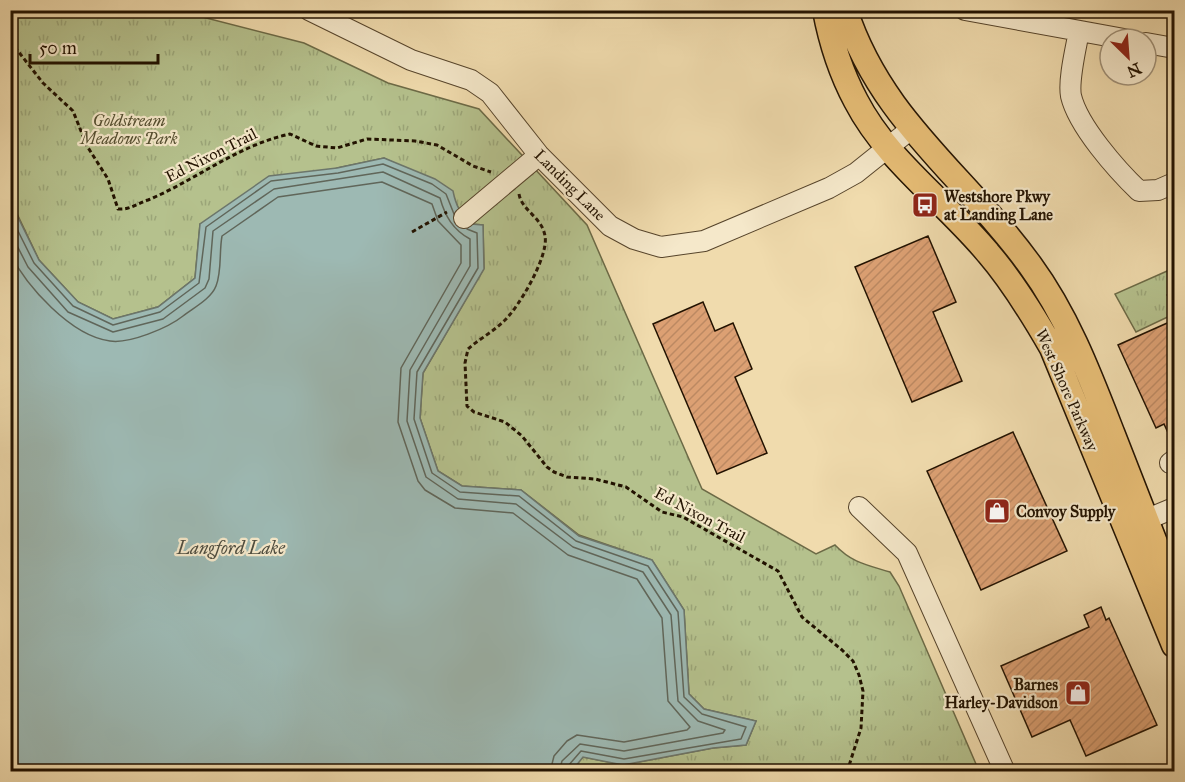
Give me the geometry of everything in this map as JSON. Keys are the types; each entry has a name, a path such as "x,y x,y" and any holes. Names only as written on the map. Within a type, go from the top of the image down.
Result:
{"main road":[{"name":"West Shore Parkway","path":"825,10 841,70 857,103 889,147 988,252 1025,302 1052,348 1135,524 1174,591"},
{"name":"West Shore Parkway","path":"844,10 872,74 911,129 979,200 1030,265 1057,306 1083,359 1174,645"}],"street":[{"name":"Landing Lane","path":"309,10 411,60 471,80 490,93 539,155 610,226 634,239 661,247 704,242 829,188 856,173 911,129"},
{"path":"965,10 1098,34"},
{"path":"1079,31 1070,94 1077,114 1125,177 1139,191 1158,190 1174,183"},
{"path":"1158,45 1174,48"},
{"path":"460,212 507,181 539,155"},
{"path":"859,507 907,553 1005,771"},
{"path":"1135,524 1174,508"}],"path":[{"path":"883,10 887,14 893,14"},
{"name":"Ed Nixon Trail","path":"10,41 43,82 73,111 87,146 108,179 117,209 132,208 182,185 254,145 290,134 316,146 337,148 367,139 415,141 437,145 507,181 519,193 520,201 541,223 545,248 542,261 511,313 495,330 468,349 465,363 467,406 474,412 505,422 554,472 567,477 595,479 626,487 662,512 683,517 778,571 802,617 853,661 859,675 863,691 863,711 859,740 847,771"},
{"path":"412,232 460,212"},
{"path":"1167,296 1174,292"}],"green space":[{"name":"Goldstream Meadows Park","path":"11,11 179,11 304,43 388,83 479,109 587,225 702,489 816,554 835,545 854,560 890,572 899,586 979,771 571,771 583,757 623,765 713,748 746,745 756,721 704,709 689,694 684,610 652,560 579,535 521,490 462,486 438,471 420,418 423,373 484,268 483,225 471,224 467,220 459,209 452,191 384,158 337,168 200,224 195,278 158,307 113,319 78,302 39,260 11,201"},
{"path":"1174,268 1174,314 1136,332 1115,294"}],"water":[{"name":"Langford Lake","path":"384,158 435,179 453,191 459,209 467,220 471,224 483,225 484,269 423,373 420,418 438,471 462,486 521,490 579,536 652,560 684,610 689,694 704,709 756,721 746,745 713,748 623,765 583,757 571,772 11,771 10,201 39,260 78,302 113,319 158,307 195,278 200,224 269,176 337,168"}],"building":[{"path":"928,236 956,302 933,312 962,381 912,402 855,267"},
{"path":"703,302 715,331 733,323 752,369 735,377 767,453 717,474 653,324"},
{"path":"1174,320 1174,446 1164,424 1156,428 1118,345"},
{"name":"Convoy Supply","path":"1013,432 1067,551 981,590 927,471"},
{"name":"Barnes Harley-Davidson","path":"1101,607 1106,620 1109,618 1157,725 1086,756 1070,720 1032,737 1001,666 1089,627 1084,615"}],"place":[{"name":"Westshore Pkwy at Landing Lane","path":"925,205"},
{"name":"Convoy Supply","path":"997,511"},
{"name":"Barnes Harley-Davidson","path":"1078,693"}]}
